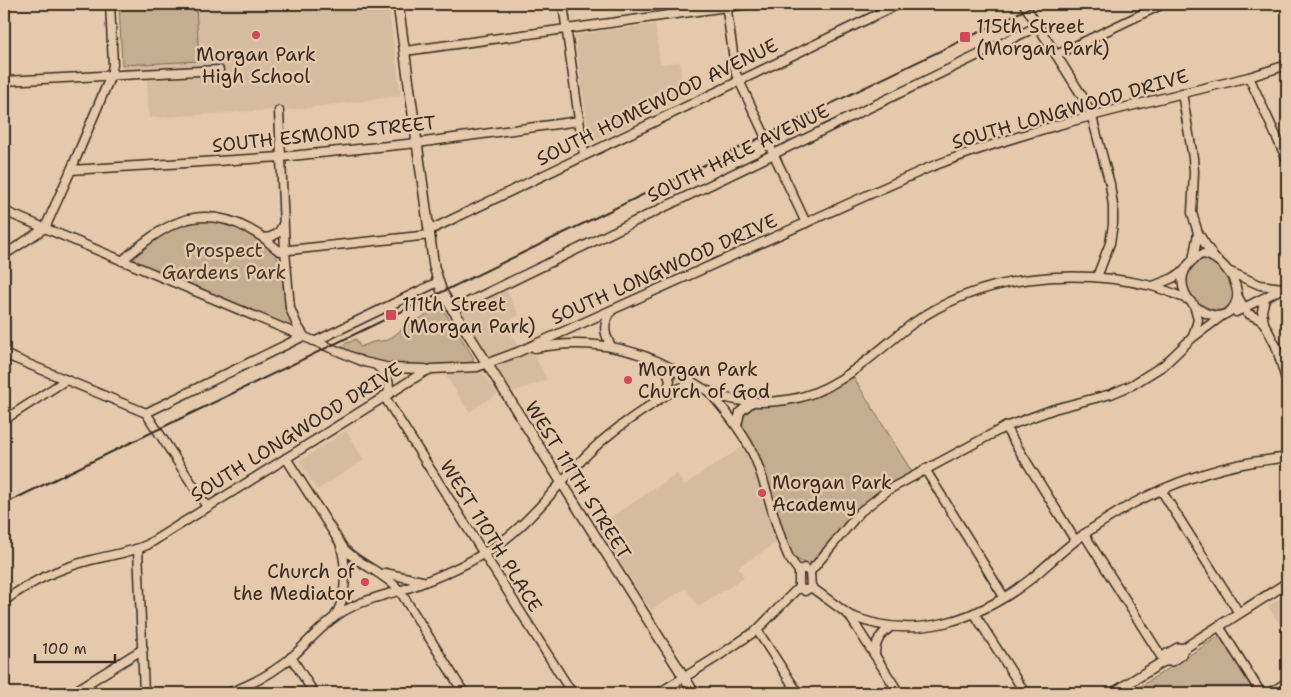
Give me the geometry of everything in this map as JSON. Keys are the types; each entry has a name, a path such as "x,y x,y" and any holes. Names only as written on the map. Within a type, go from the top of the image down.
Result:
{"main road":[{"name":"WEST 111TH STREET","path":"398,4 438,282 452,310 694,693"},
{"path":"1113,693 1164,661 1167,654 1178,648 1183,649 1287,583"}],"street":[{"path":"4,255 45,228 71,170 111,75 113,65 110,4"},
{"path":"562,4 584,155"},
{"path":"405,51 726,5 750,4"},
{"name":"SOUTH HOMEWOOD AVENUE","path":"285,252 430,232 584,155 898,4"},
{"path":"1024,4 1084,99 1092,117 1110,184 1114,206 1113,224 1110,243 1097,277"},
{"path":"1056,55 1163,4"},
{"path":"726,5 736,74 806,223"},
{"name":"SOUTH HALE AVENUE","path":"452,310 1038,26"},
{"name":"SOUTH LONGWOOD DRIVE","path":"4,601 29,585 58,571 90,560 138,549 417,376 432,369 477,367 518,352 951,159 996,143 1249,77 1287,65"},
{"path":"4,81 219,70"},
{"path":"1249,77 1287,160"},
{"path":"1182,93 1193,158 1192,213 1198,233 1213,256 1228,271 1237,287 1238,297 1245,310 1264,324 1276,346 1287,383"},
{"path":"278,111 283,220 290,308 304,336"},
{"name":"SOUTH ESMOND STREET","path":"71,170 281,158 417,143 580,121"},
{"path":"4,211 348,356 377,366 413,370 432,369"},
{"path":"122,261 162,229 178,221 190,218 213,217 226,219 264,238 275,249 285,252"},
{"path":"264,238 277,234 282,227 283,220"},
{"path":"1153,286 1173,278 1184,271 1192,260 1198,233"},
{"path":"1192,260 1203,254 1213,256"},
{"path":"1184,271 1182,283 1187,299"},
{"path":"1228,271 1260,285 1285,288"},
{"path":"518,352 548,345 589,344 611,346 642,355 666,366 707,391 730,398 751,402 789,400 818,391 860,366 914,323 932,312 991,287 1033,278 1057,276 1097,277 1153,286 1187,299 1207,313 1229,313 1245,310 1285,288"},
{"path":"316,341 438,282"},
{"path":"1238,297 1229,313 1192,338 1164,365 1132,385 1112,394 1054,410 1005,427 888,490 860,512 810,572 811,587 849,615 866,622 891,627 928,626 974,613 1004,597 1031,578 1084,534 1112,515 1161,490 1218,470 1287,457"},
{"path":"1264,324 1262,311 1265,298"},
{"path":"1192,338 1198,320 1194,305"},
{"path":"611,346 604,331 606,318 612,310"},
{"path":"146,413 304,336"},
{"path":"4,354 146,413 207,507"},
{"name":"WEST 110TH PLACE","path":"377,366 388,377 389,383 386,395 572,693"},
{"path":"666,366 670,381 666,394"},
{"path":"4,420 66,380"},
{"path":"228,693 262,677 291,657 342,612 379,596 452,571 484,554 516,530 580,461 611,433 666,394 678,388 695,384"},
{"path":"707,391 737,426 755,459 784,546 789,558 799,571 800,587 805,591 811,587"},
{"path":"737,426 740,412 751,402"},
{"path":"1005,427 1076,540"},
{"path":"286,458 340,545 349,554 393,582 400,590 464,693"},
{"path":"924,469 1004,597"},
{"path":"1161,490 1239,614"},
{"path":"1084,534 1164,661"},
{"path":"334,618 341,605 344,589 344,569 340,545"},
{"path":"138,549 144,693"},
{"path":"799,571 804,568 810,572"},
{"path":"378,571 424,582"},
{"path":"659,693 717,658 757,630 800,587"},
{"path":"974,613 1025,693"},
{"path":"849,615 899,693"},
{"path":"1219,626 1261,693"},
{"path":"875,655 878,638 891,627"},
{"path":"757,630 798,693"},
{"path":"72,693 143,648"},
{"path":"291,657 314,693"},
{"path":"1270,693 1287,682"}],"shaded area":[{"name":"Morgan Park High School","path":"119,4 388,4 401,96 290,110 149,118 147,79 123,80"},
{"path":"655,24 660,64 680,62 684,98 590,144 575,35"},
{"path":"505,288 519,315 504,323 521,351 531,349 547,380 512,392 460,309"},
{"path":"474,359 497,394 469,412 440,366"},
{"name":"Morgan Park Academy","path":"852,375 912,472 884,488 870,499 847,521 820,555 806,563 798,561 784,538 738,567 744,578 698,606 686,588 651,610 597,526 677,474 684,485 750,442 742,422 744,413 754,406 777,405 818,395 830,390"},
{"path":"346,431 364,460 317,490 299,461"},
{"path":"1287,594 1287,634 1286,635 1268,606"}],"green space":[{"path":"119,4 196,4 199,61 122,65"},
{"name":"Prospect Gardens Park","path":"212,220 234,226 255,236 273,251 279,261 282,272 287,305 293,325 292,328 139,263 134,259 143,248 177,226"},
{"path":"1207,256 1225,273 1235,295 1233,301 1226,308 1220,310 1205,307 1198,302 1188,290 1186,284 1187,274 1199,257"},
{"path":"441,306 473,357 473,362 432,366 401,365 373,362 336,348 356,339 360,347 373,342 388,340"},
{"path":"852,375 912,472 894,482 868,501 845,523 814,562 800,561 794,556 787,545 743,429 742,418 751,407 799,400 834,386"},
{"path":"1221,635 1258,693 1130,693"}],"railway":[{"path":"4,504 1037,4"}],"place":[{"name":"Morgan Park High School","path":"256,35"},
{"name":"115th Street (Morgan Park)","path":"965,37"},
{"name":"111th Street (Morgan Park)","path":"391,315"},
{"name":"Morgan Park Church of God","path":"628,380"},
{"name":"Morgan Park Academy","path":"762,493"},
{"name":"Church of the Mediator","path":"365,582"}]}
